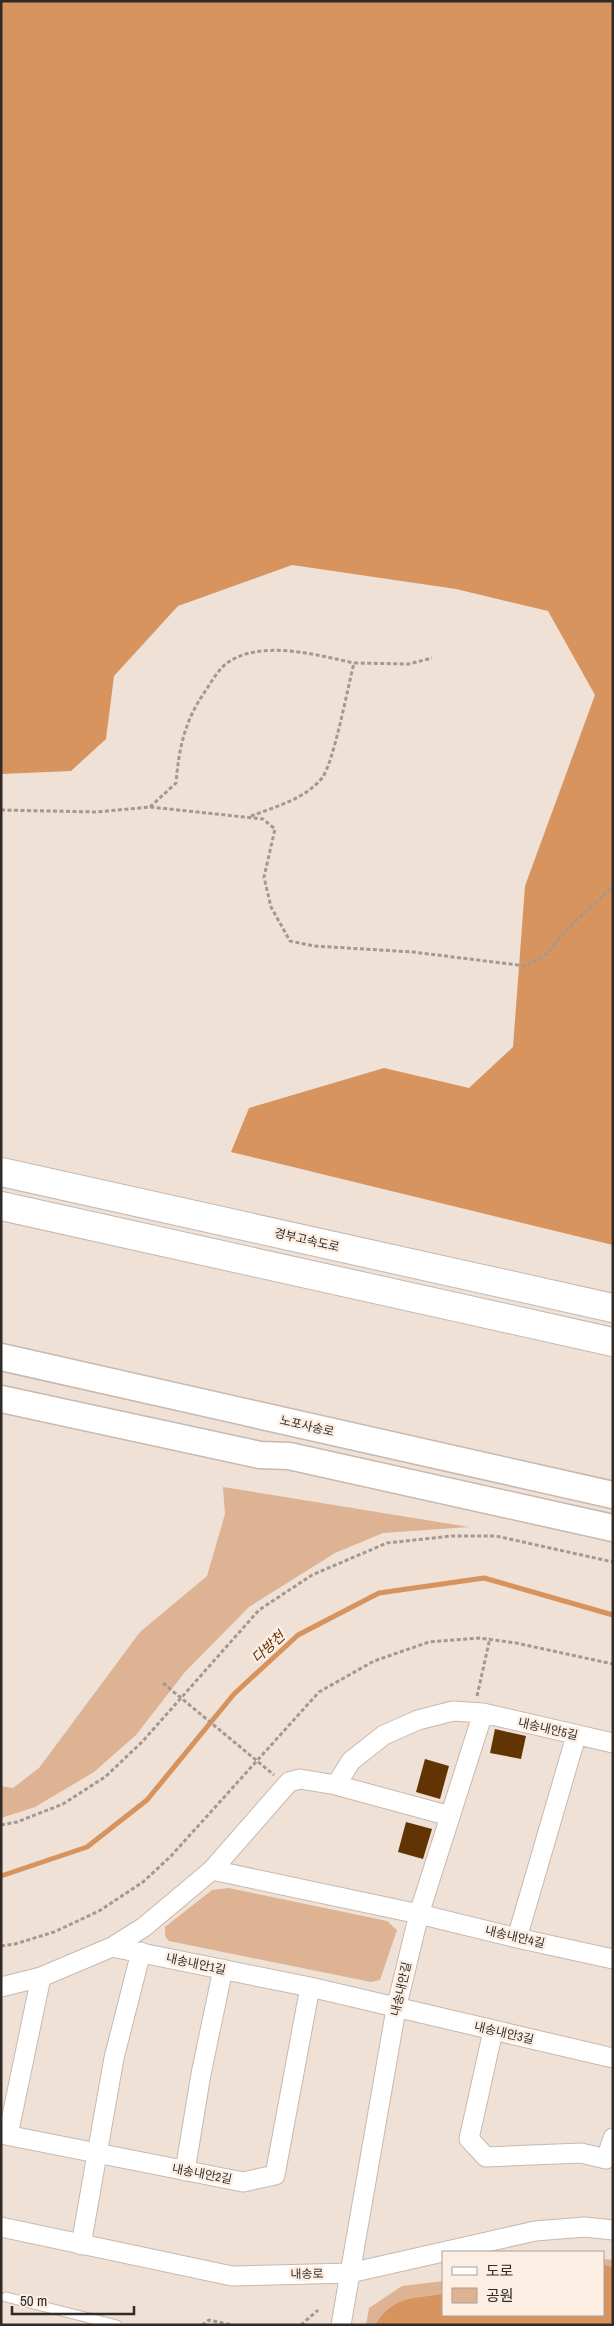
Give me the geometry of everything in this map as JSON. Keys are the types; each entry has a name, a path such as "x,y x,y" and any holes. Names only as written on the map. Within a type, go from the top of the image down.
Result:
{"highway":[{"name":"경부고속도로","path":"1,1172 613,1308"},
{"path":"1,1206 613,1342"}],"main road":[{"name":"노포사송로","path":"1,1358 613,1495"},
{"path":"1,1399 260,1456 289,1456 613,1528"}],"street":[{"name":"내송내안5길","path":"336,1785 351,1762 384,1734 418,1720 453,1711 478,1713 613,1743"},
{"name":"내송내안길","path":"341,2325 396,2009 419,1914 450,1816 478,1713"},
{"path":"517,1938 576,1736"},
{"path":"1,1987 41,1977 112,1947 144,1927 212,1870 289,1782 300,1779 336,1785 450,1816"},
{"name":"내송내안4길","path":"212,1870 419,1914 613,1959"},
{"name":"내송내안1길","path":"112,1947 310,1987 396,2009"},
{"path":"81,2245 114,2058 140,1952"},
{"path":"185,2171 201,2074 222,1969"},
{"path":"5,2135 41,1977"},
{"name":"내송내안2길","path":"5,2135 244,2182 275,2175 310,1987"},
{"name":"내송내안3길","path":"396,2009 613,2058"},
{"path":"493,2031 469,2139 486,2157 582,2153 606,2159 613,2138"},
{"name":"내송로","path":"1,2227 232,2276 350,2273 442,2252"},
{"name":"내송로","path":"447,2251 535,2231 585,2227 613,2230"}],"lane":[{"path":"6,2297 117,2325"}],"path":[{"path":"150,807 176,783 179,749 196,705 228,663 244,656 269,651 302,652 354,663 409,664 432,658"},
{"path":"250,816 298,798 322,778 330,756 354,663"},
{"path":"1,810 96,812 150,807 250,816 263,819 274,829 264,877 271,907 290,941 314,946 413,952 526,966 547,954 573,923 613,887"},
{"path":"1,1825 18,1822 63,1804 105,1777 142,1742 259,1610 312,1575 387,1543 452,1536 496,1536 613,1562"},
{"path":"1,1946 15,1944 54,1932 90,1916 143,1882 171,1856 319,1692 374,1661 429,1642 490,1638 613,1664"},
{"path":"478,1713 490,1638"},
{"path":"163,1683 286,1786"},
{"path":"302,2325 318,2310"},
{"path":"202,2325 210,2320 232,2325"}],"green space":[{"path":"223,1487 469,1527 383,1533 335,1553 249,1607 185,1672 136,1735 94,1772 35,1807 1,1818 1,1786 13,1788 39,1768 140,1632 207,1576 225,1514"},
{"path":"229,1888 387,1921 397,1930 380,1980 371,1982 169,1941 165,1936 165,1927 212,1890"},
{"path":"604,2259 613,2260 613,2325 366,2325 369,2308 402,2286 442,2281 442,2316 604,2316"}],"shaded area":[{"path":"1,1 613,1 613,1245 231,1152 249,1108 384,1068 469,1088 513,1047 525,886 595,695 548,611 456,589 292,565 178,606 114,676 106,739 71,771 1,774"},
{"path":"604,2265 613,2267 613,2325 375,2325 396,2304 413,2298 442,2294 442,2316 604,2316"}],"building":[{"path":"495,1729 526,1736 521,1759 490,1753"},
{"path":"425,1759 449,1766 440,1799 416,1792"},
{"path":"406,1822 432,1829 423,1859 398,1852"}],"waterway":[{"name":"다방천","path":"1,1876 87,1847 147,1800 234,1694 298,1635 379,1593 484,1578 613,1615"}]}
